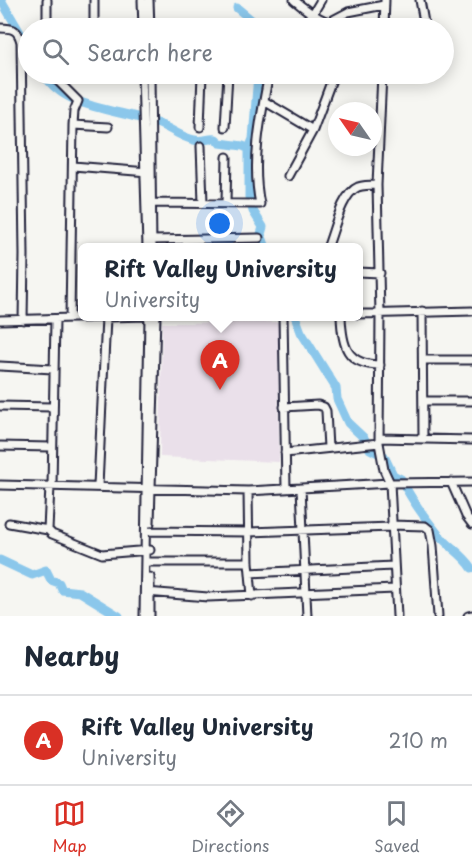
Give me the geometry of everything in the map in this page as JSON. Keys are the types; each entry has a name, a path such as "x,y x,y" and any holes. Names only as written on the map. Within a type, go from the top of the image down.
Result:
{"street":[{"path":"47,0 47,18"},
{"path":"94,0 94,18"},
{"path":"142,0 143,18"},
{"path":"149,0 150,18"},
{"path":"294,0 318,18"},
{"path":"308,18 321,0"},
{"path":"420,0 423,18"},
{"path":"337,18 348,12 385,2 384,18"},
{"path":"0,28 18,32"},
{"path":"22,84 23,320"},
{"path":"61,84 78,101 74,111 73,125 69,318"},
{"path":"143,84 152,203 152,243"},
{"path":"147,243 150,84"},
{"path":"200,127 202,84"},
{"path":"225,127 227,84"},
{"path":"152,203 260,204 257,191 256,160 267,84"},
{"path":"288,176 314,130 330,84"},
{"path":"382,84 377,184 380,273 379,440 384,470 390,483 397,616"},
{"path":"264,101 314,130"},
{"path":"73,125 108,128"},
{"path":"201,146 203,203"},
{"path":"226,203 227,157"},
{"path":"73,166 148,172"},
{"path":"329,243 346,199 353,190 377,184"},
{"path":"169,243 259,238"},
{"path":"363,272 380,273"},
{"path":"422,311 423,438"},
{"path":"363,314 472,311"},
{"path":"0,320 78,318"},
{"path":"48,530 55,320"},
{"path":"98,486 106,321"},
{"path":"147,321 147,592 150,616"},
{"path":"148,490 156,321"},
{"path":"283,321 286,489"},
{"path":"341,321 342,339 348,351 362,363 380,365"},
{"path":"423,360 472,360"},
{"path":"0,366 53,369"},
{"path":"423,401 472,401"},
{"path":"284,407 318,405 324,407 328,448"},
{"path":"0,406 52,407"},
{"path":"285,453 379,440 423,438 472,440"},
{"path":"0,446 51,447"},
{"path":"451,482 472,524"},
{"path":"0,485 248,491 390,483 472,482"},
{"path":"301,488 307,616"},
{"path":"248,491 252,596"},
{"path":"9,523 48,530 52,534 102,554 148,550"},
{"path":"148,531 249,532 425,526 430,530 434,546 438,616"},
{"path":"147,562 249,562"},
{"path":"250,573 393,566"},
{"path":"147,592 208,597 395,590"},
{"path":"144,616 147,592"}],"shaded area":[{"path":"278,322 279,462 160,457 162,323"}],"waterway":[{"path":"1,0 18,29"},
{"path":"237,8 249,18"},
{"path":"52,84 65,95 79,102 142,118 189,139 200,141 216,139 220,143 249,149 249,197 253,211 263,227 261,234 264,243"},
{"path":"249,149 253,139 257,84"},
{"path":"297,321 301,332 336,388 337,399 348,423 364,438 370,449 384,456 393,475 401,479 413,501 433,528 472,568"},
{"path":"0,560 32,575 46,570 51,580 59,583 62,590 80,592 119,616"}],"place":[{"name":"Rift Valley University","path":"220,390"}]}
